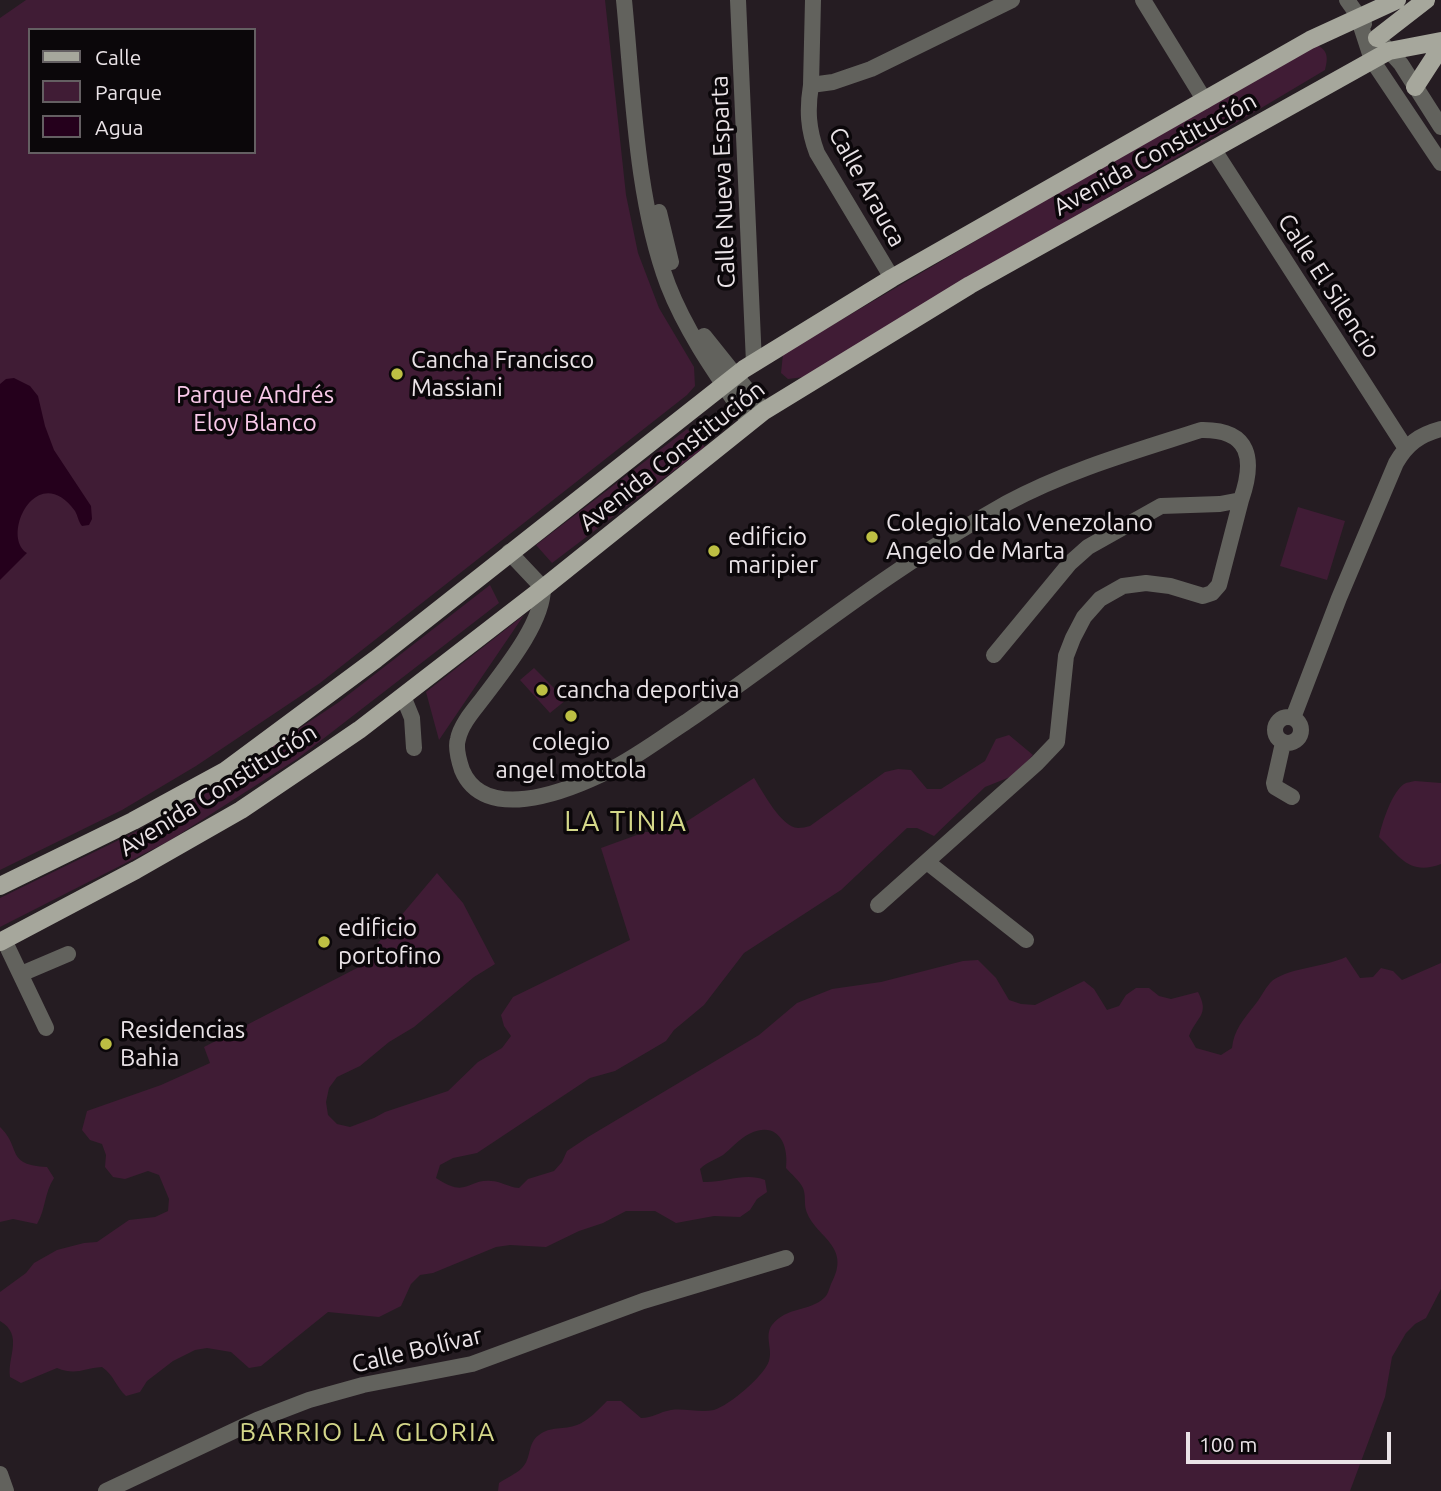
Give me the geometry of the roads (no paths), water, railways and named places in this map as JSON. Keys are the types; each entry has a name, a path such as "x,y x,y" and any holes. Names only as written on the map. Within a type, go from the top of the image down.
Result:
{"main road":[{"name":"Avenida Constitución","path":"0,886 133,821 225,771 376,659 509,552 754,363 892,278 1310,40 1396,0"},
{"path":"1383,44 1426,0"},
{"name":"Avenida Constitución","path":"2,941 136,870 241,810 359,730 543,588 764,411 970,285 1372,60 1383,44 1441,41"},
{"path":"1415,87 1441,47"}],"street":[{"path":"624,0 653,188 677,283 698,329 729,380 749,422"},
{"path":"634,0 640,112"},
{"name":"Calle Nueva Esparta","path":"738,0 754,363"},
{"name":"Calle Arauca","path":"813,0 811,85 807,110 809,133 817,153 892,278"},
{"path":"811,85 833,82 872,69 1012,0"},
{"path":"1143,0 1205,102"},
{"path":"1348,0 1359,18 1383,44 1415,87 1441,127"},
{"path":"1359,18 1372,60 1441,163"},
{"name":"Calle El Silencio","path":"1214,150 1405,447"},
{"path":"729,380 764,411"},
{"path":"1292,797 1273,783 1283,743 1276,737 1275,725 1281,718 1293,718 1339,598 1396,463 1405,447 1425,433 1441,429"},
{"path":"509,552 543,588 541,604 509,663 468,718 457,739 457,754 463,772 472,785 487,795 504,800 559,792 625,763 790,650 890,575 1008,503 1069,475 1201,430 1217,430 1231,434 1248,452 1248,481 1219,585 1212,593 1203,596 1170,586 1146,583 1123,586 1100,599 1084,617 1066,656 1057,742 878,905"},
{"path":"994,655 1070,563 1088,548 1142,514 1161,506 1220,504 1241,500"},
{"path":"403,696 412,718 414,748"},
{"path":"927,862 1026,940"},
{"path":"2,941 46,1028"},
{"path":"21,974 68,954"},
{"name":"Calle Bolívar","path":"106,1491 257,1420 309,1400 363,1385 472,1364 643,1301 786,1258"},
{"path":"0,1474 6,1491"}],"water":[{"path":"14,378 30,386 38,396 54,450 91,506 92,519 89,525 82,526 75,511 61,497 48,493 36,497 20,519 20,544 27,553 0,580 0,384 6,379"}],"place":[{"name":"Cancha Francisco Massiani","path":"397,374"},
{"name":"Colegio Italo Venezolano Angelo de Marta","path":"872,537"},
{"name":"edificio maripier","path":"714,551"},
{"name":"cancha deportiva","path":"542,690"},
{"name":"colegio angel mottola","path":"571,716"},
{"name":"edificio portofino","path":"324,942"},
{"name":"Residencias Bahia","path":"106,1044"}],"district":[{"name":"LA TINIA","path":"626,822"},
{"name":"BARRIO LA GLORIA","path":"368,1432"}],"park label":[{"name":"Parque Andrés Eloy Blanco","path":"255,409"}]}
